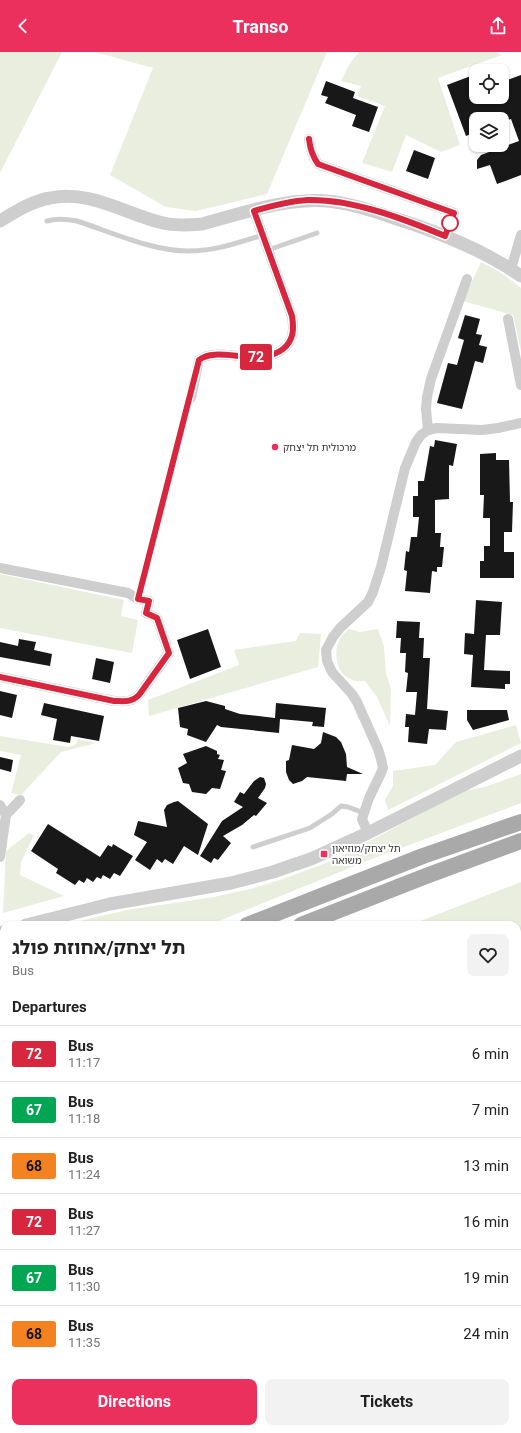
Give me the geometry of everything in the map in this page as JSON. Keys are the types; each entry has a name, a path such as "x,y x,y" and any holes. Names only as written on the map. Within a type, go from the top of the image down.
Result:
{"main road":[{"path":"257,921 409,861 521,822"},
{"path":"311,921 521,841"}],"street":[{"path":"309,139 309,146 313,158 318,164 454,213 445,236"},
{"path":"0,221 38,201 61,196 89,198 108,203 160,222 173,224 202,224 288,203 307,200 328,201 349,204 372,210 445,236 518,270 521,235"},
{"path":"191,398 199,360 203,357 211,355 256,358 268,356 279,352 287,345 292,336 294,328 292,316 254,211"},
{"path":"428,430 426,403 431,379 466,279"},
{"path":"508,319 521,385"},
{"path":"368,833 362,819 369,798 383,768 381,759 357,702 352,694 332,672 327,661 326,650 340,628 368,602 373,592 382,567 405,468 420,434 437,428 482,430 521,423"},
{"path":"0,568 128,593 138,599 149,601 146,613 157,618 169,653 139,695 134,700 129,701 114,701 0,677"},
{"path":"42,921 110,904 253,878 311,859 368,833 521,756"},
{"path":"0,857 6,815 20,800"},
{"path":"0,805 6,815"}],"lane":[{"path":"47,221 64,218 152,246 182,251 215,249 231,246 263,236"},
{"path":"268,250 317,233"},
{"path":"138,599 191,398"},
{"path":"254,847 310,828 332,814 340,806 348,807 364,813"}],"shaded area":[{"path":"0,52 62,52 0,173"},
{"path":"95,52 327,52 267,194 196,211 166,207 110,175 153,68"},
{"path":"360,52 496,52 502,55 477,64 469,64 469,67 438,78 460,145 441,152 406,135 392,172 362,163 385,106 357,96 361,86 341,81 351,62"},
{"path":"481,262 500,272 521,288 521,351 513,315 463,301"},
{"path":"0,574 124,600 121,616 138,620 132,653 0,628"},
{"path":"349,629 360,632 378,629 384,647 386,674 391,689 390,726 377,697 365,681 355,681 346,677 339,667 336,654 337,647 342,636"},
{"path":"300,633 321,634 318,667 149,716 148,700 239,665 234,650 296,641"},
{"path":"516,725 521,743 388,810 385,800 393,786 393,771 435,765 456,742"},
{"path":"0,736 69,747 76,744 78,739 96,743 61,752 21,795 11,793 21,755 0,751"},
{"path":"521,774 521,803 377,857 219,921 80,921 127,910 214,897 254,888 286,878 336,859 463,791 485,787"},
{"path":"29,833 34,835 21,862 20,875 64,896 3,913 6,851"},
{"path":"521,882 521,921 420,921"}],"building":[{"path":"521,75 521,175 497,184 490,165 477,169 477,160 481,155 489,152 509,152 509,145 519,141 511,119 509,120 509,112 469,112 469,135 466,136 447,85 469,77 469,104 509,104 509,79"},
{"path":"326,81 355,92 353,98 378,107 369,132 352,126 356,115 325,103 328,97 321,95"},
{"path":"414,150 435,158 428,179 406,171"},
{"path":"465,315 480,319 476,334 482,335 479,345 487,347 483,363 475,361 462,409 437,403 448,363 457,365 464,340 458,338"},
{"path":"435,440 457,444 453,466 449,465 449,499 435,500 435,533 441,533 440,547 444,547 442,567 437,567 437,572 432,571 430,593 405,591 407,571 404,570 406,551 409,552 411,537 417,537 419,517 413,517 413,496 418,496 418,481 424,481 430,446 434,447"},
{"path":"496,453 496,460 509,460 510,502 513,502 512,532 504,532 504,552 514,552 514,578 480,578 480,561 484,561 484,546 490,546 490,518 483,518 484,495 480,495 480,454"},
{"path":"476,600 502,602 500,635 486,635 484,670 510,671 510,684 505,684 505,689 471,687 473,655 464,654 465,633 474,634"},
{"path":"397,621 420,622 419,638 424,638 423,658 430,658 427,709 448,711 446,730 429,729 427,744 408,742 409,727 405,727 406,714 415,715 417,692 406,692 408,673 405,672 406,653 400,653 401,638 396,638"},
{"path":"208,629 221,667 190,679 177,640"},
{"path":"19,639 36,642 34,650 52,654 50,666 0,657 0,642 18,646"},
{"path":"96,658 114,662 110,683 92,679"},
{"path":"0,691 17,695 12,718 0,715"},
{"path":"206,701 225,706 225,709 240,714 275,718 276,703 326,708 324,727 312,726 313,722 280,719 279,733 221,727 217,725 206,742 187,735 188,729 180,727 178,708"},
{"path":"44,703 104,716 99,741 71,736 70,743 53,740 57,719 41,715"},
{"path":"467,710 507,710 509,720 473,730 467,720"},
{"path":"323,732 336,737 341,742 346,754 347,767 363,774 347,774 346,781 307,777 302,781 293,784 289,780 286,772 286,761 289,760 292,745 314,749 321,743"},
{"path":"206,746 217,751 217,754 220,755 218,759 224,760 221,770 226,771 220,789 212,788 206,794 192,792 189,784 183,783 178,768 187,763 183,754"},
{"path":"0,757 13,760 11,772 0,769"},
{"path":"260,777 264,778 266,784 258,798 267,803 256,816 254,815 242,825 223,836 231,843 218,860 214,858 211,863 200,856 222,821 243,807 234,802 240,792 244,794 254,781"},
{"path":"178,801 208,824 198,855 184,846 173,864 165,859 162,863 157,859 150,870 135,860 147,842 134,835 138,821 167,827 164,810 167,805"},
{"path":"48,824 100,857 108,845 112,847 113,844 133,856 120,876 114,873 110,879 103,875 101,879 97,877 93,882 87,878 84,883 79,880 75,885 56,873 58,869 31,851"}],"bus line":[{"name":"72","path":"0,677 114,701 129,701 134,700 139,695 169,653 157,618 146,613 149,601 138,599 191,398 199,360 203,357 211,355 256,358 268,356 279,352 287,345 294,328 292,316 254,211 307,200 328,201 349,204 372,210 445,236 454,213 318,164 313,158 309,146 309,139"}],"place":[{"name":"מרכולית תל יצחק","path":"275,447"},
{"name":"תל יצחק/מוזיאון משואה","path":"324,854"}]}
